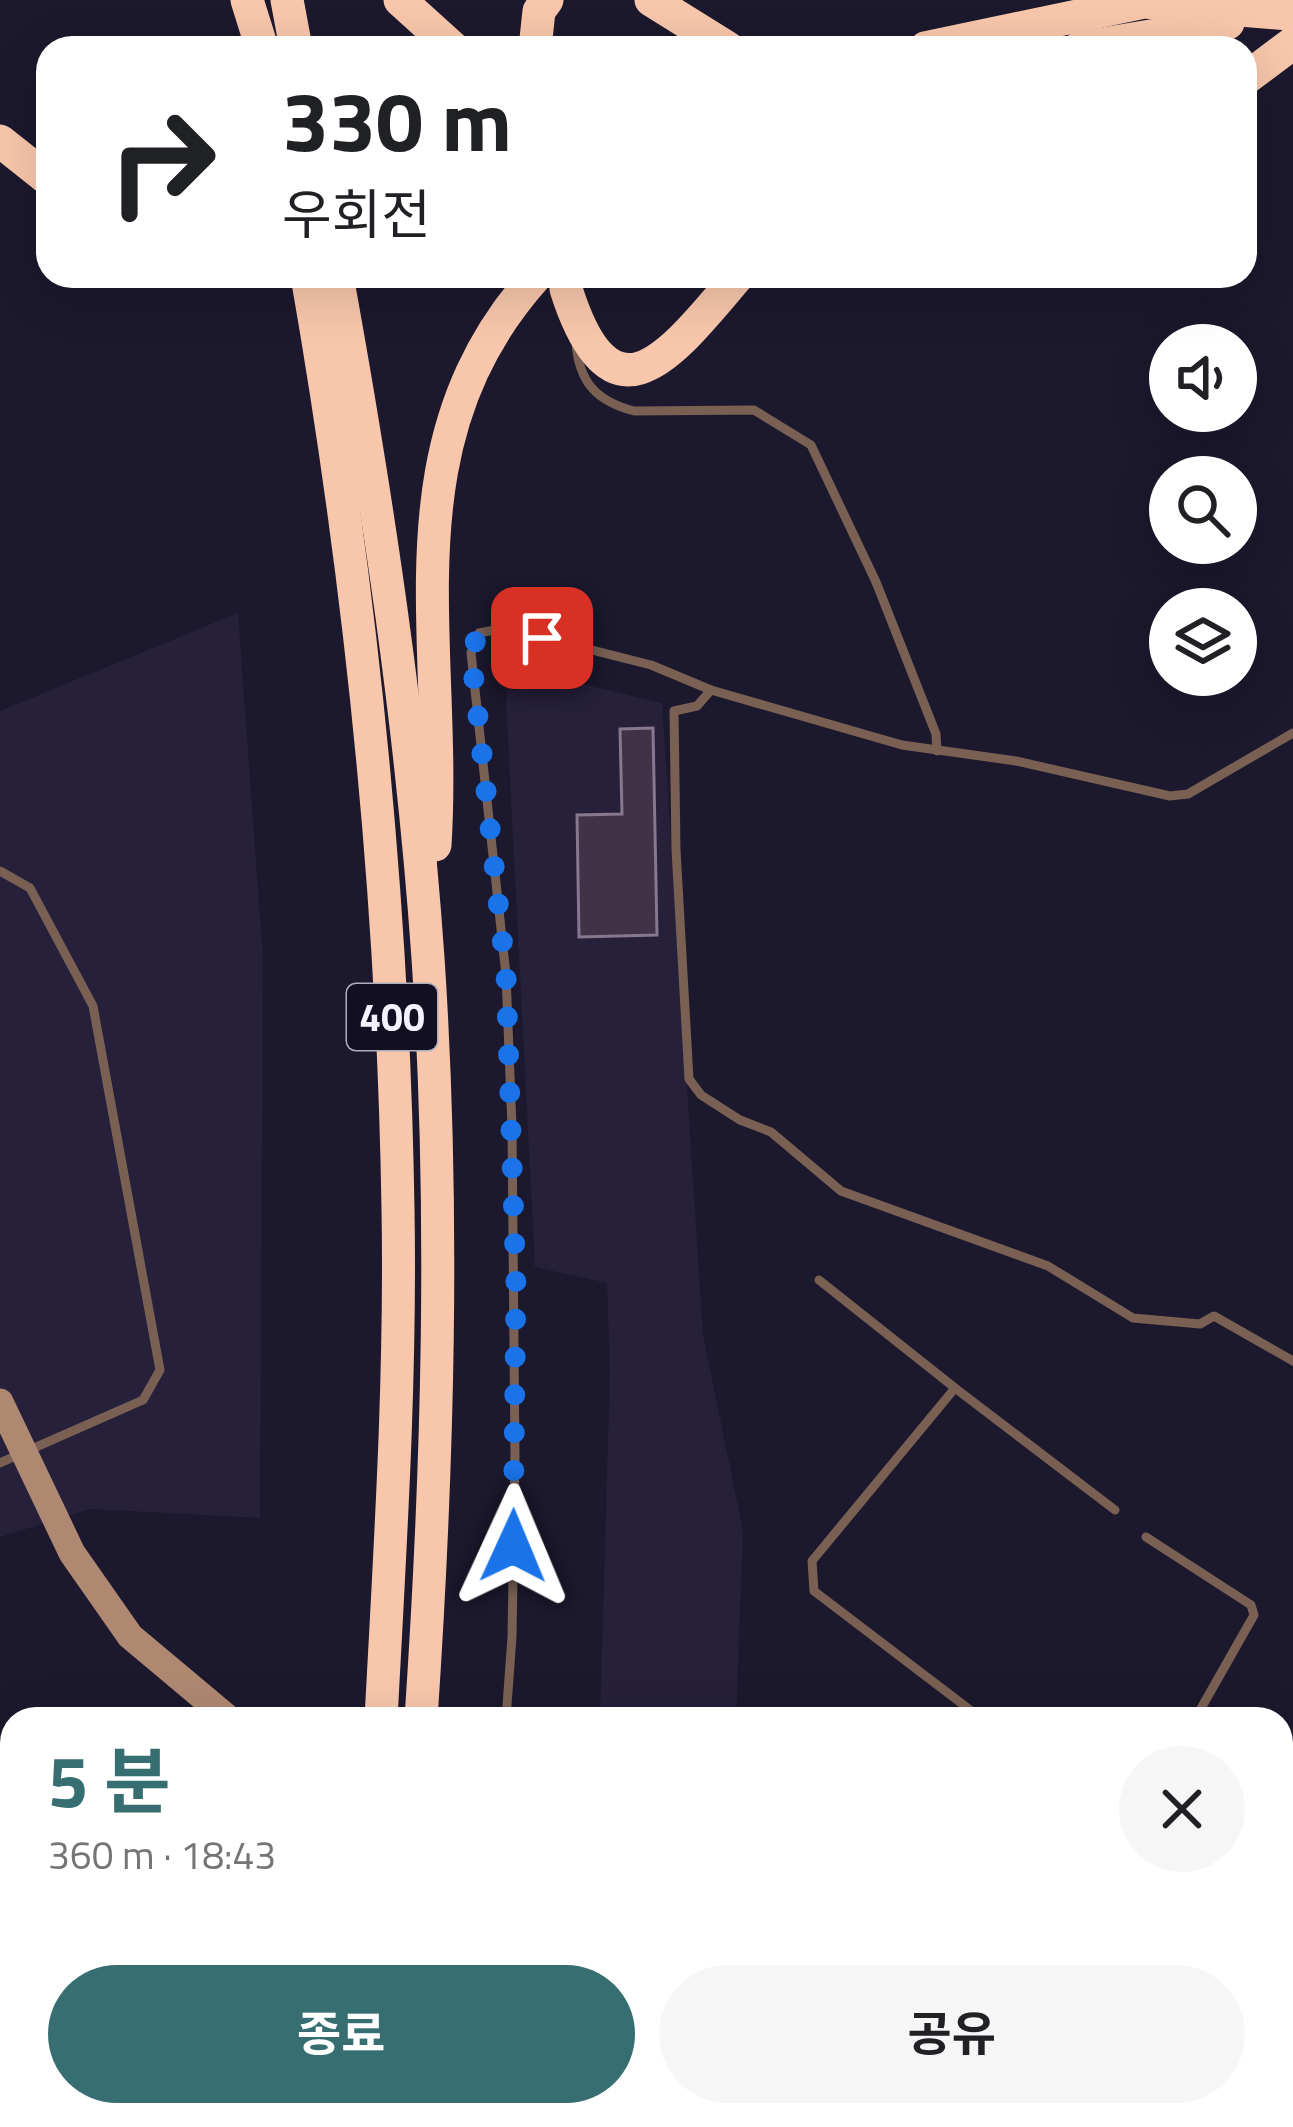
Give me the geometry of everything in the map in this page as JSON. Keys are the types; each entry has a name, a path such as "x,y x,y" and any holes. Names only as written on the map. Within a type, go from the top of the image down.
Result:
{"highway":[{"path":"248,0 261,36"},
{"path":"259,0 264,36"},
{"path":"287,0 294,36"},
{"path":"400,0 440,36"},
{"path":"536,36 539,11 547,0"},
{"path":"650,0 708,36"},
{"path":"983,36 1144,2 1292,31"},
{"path":"1063,36 1145,20 1292,31"},
{"path":"1229,36 1292,31"},
{"path":"1248,36 1292,31"},
{"path":"1257,46 1292,31"},
{"path":"1257,59 1292,31"},
{"path":"1257,67 1292,31"},
{"path":"0,141 36,169"},
{"path":"0,167 36,192"},
{"name":"400","path":"309,288 354,581 379,798 390,955 398,1314 382,1707"},
{"name":"400","path":"340,288 399,650 428,961 438,1348 422,1707"},
{"path":"428,961 439,730 432,593 436,495 457,406 476,362 506,309 559,293 586,344 602,360 637,369 667,355 728,288"}],"main road":[{"path":"0,1402 73,1553 130,1636 216,1707"}],"lane":[{"path":"559,293 586,385 617,406 634,411 754,410 811,446 876,582 936,734 937,752"},
{"path":"507,1707 515,1456 512,1126 506,975 471,652 479,633 505,628 651,665 711,690 937,752 1016,761 1171,796 1188,794 1293,733"},
{"path":"711,690 697,706 674,711 676,850 689,1079 701,1095 740,1120 771,1132 841,1191 1048,1266 1133,1318 1200,1324 1214,1316 1293,1361"},
{"path":"0,871 30,888 93,1006 160,1370 142,1400 0,1462"},
{"path":"819,1280 1115,1510"},
{"path":"955,1388 812,1561 810,1576 814,1592 966,1707"},
{"path":"1146,1537 1251,1605 1254,1615 1202,1707"}],"shaded area":[{"path":"238,613 263,958 260,1518 90,1509 0,1537 0,711"},
{"path":"510,667 662,703 703,1334 743,1531 736,1707 600,1707 610,1372 607,1283 535,1267 506,702"}],"building":[{"path":"653,728 657,935 579,937 577,815 622,814 620,729"}],"route":[{"path":"513,1546 516,1286 506,975 471,652 479,633 487,629 505,628 542,638"}]}
